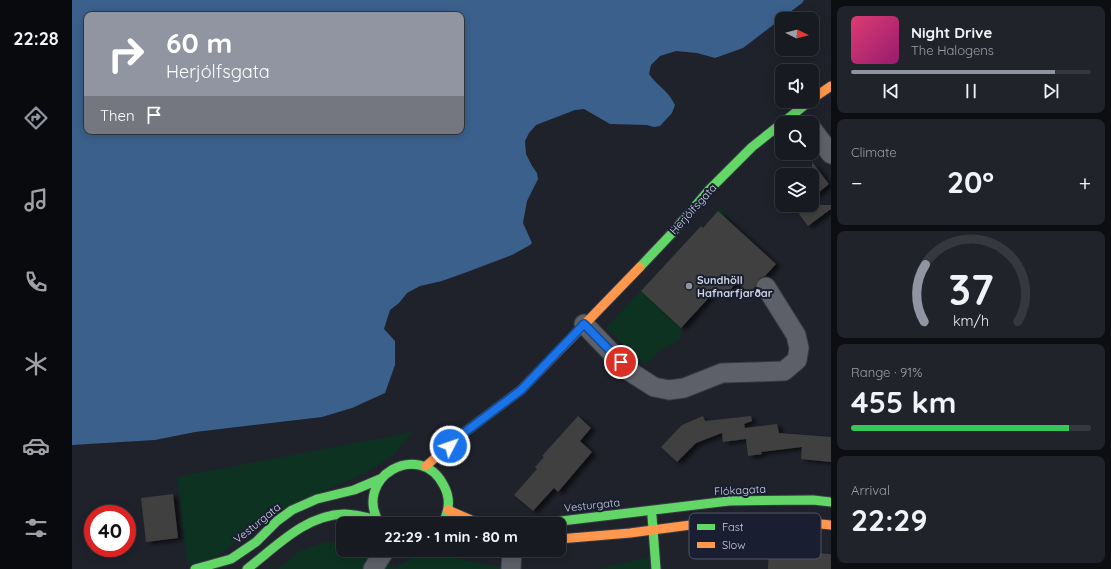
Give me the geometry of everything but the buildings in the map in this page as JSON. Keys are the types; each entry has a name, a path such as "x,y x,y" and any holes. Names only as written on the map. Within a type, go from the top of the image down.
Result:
{"main road":[{"name":"Herjólfsgata","path":"819,97 831,86"},
{"name":"Herjólfsgata","path":"426,466 461,435 521,390 629,279 674,231 709,190 730,169 752,148 807,108"},
{"name":"Vesturgata","path":"195,569 230,559 256,542 277,521 292,510 317,499 354,490 380,479 390,470 401,464 414,463 426,466"},
{"path":"426,466 437,474 445,484 449,497 446,517"},
{"path":"376,517 373,509 372,499 375,488 380,479"},
{"name":"Flókagata","path":"651,511 729,501 813,500 831,502"},
{"path":"448,510 463,517"},
{"name":"Vesturgata","path":"566,521 651,511"},
{"path":"651,511 654,530 656,569"},
{"path":"247,569 266,556 288,536 301,527 312,522 342,514 361,517"},
{"path":"566,538 654,530 689,524"},
{"path":"821,524 831,525"}],"street":[{"path":"819,138 831,154"},
{"path":"584,324 629,371 654,387 668,390 684,388 722,373 784,371 797,360 799,348 796,335 766,287"},
{"path":"373,569 381,557"},
{"path":"511,569 512,557"}],"green space":[{"name":"Sundhöll Hafnarfjarðar","path":"720,208 727,214 725,217 776,264 749,293 737,283 724,297 716,290 681,328 680,339 660,351 645,364 606,328 701,226 703,228"},
{"path":"413,432 392,456 363,474 276,512 216,557 187,565 177,477"},
{"path":"325,542 336,543 336,557 379,557 395,568 413,557 451,557 504,569 277,569 300,551"},
{"path":"649,557 651,569 598,569"}],"water":[{"path":"72,0 804,0 790,12 775,12 775,24 743,48 715,58 697,53 676,51 660,56 651,65 649,74 666,92 675,105 672,113 660,126 654,127 647,125 610,124 584,109 575,110 536,125 529,133 525,141 526,154 537,173 538,179 527,201 523,223 532,243 512,255 442,281 420,286 407,293 399,303 390,310 384,329 395,341 395,365 385,393 352,408 322,417 195,432 155,440 72,445"}],"traffic: fast":[{"path":"640,267 674,231 709,190 752,147 801,108"},
{"path":"377,517 373,507 374,492 381,479 392,470 406,465 420,465 433,472 444,486 448,496 448,510 445,517"},
{"path":"195,569 231,559 256,542 277,521 292,510 317,499 354,490 380,479"},
{"path":"566,520 729,501 813,500 831,502"},
{"path":"247,569 280,542 316,520 344,514 364,517"},
{"path":"652,516 656,569"}],"traffic: slow":[{"path":"819,94 831,86"},
{"path":"426,466 461,435 521,390 640,267"},
{"path":"448,510 464,517"},
{"path":"821,524 831,525"},
{"path":"566,538 630,533 689,525"}],"place":[{"name":"Sundhöll Hafnarfjarðar","path":"689,286"}],"route":[{"path":"450,446 461,435 521,390 546,366 584,324 621,362"}]}
